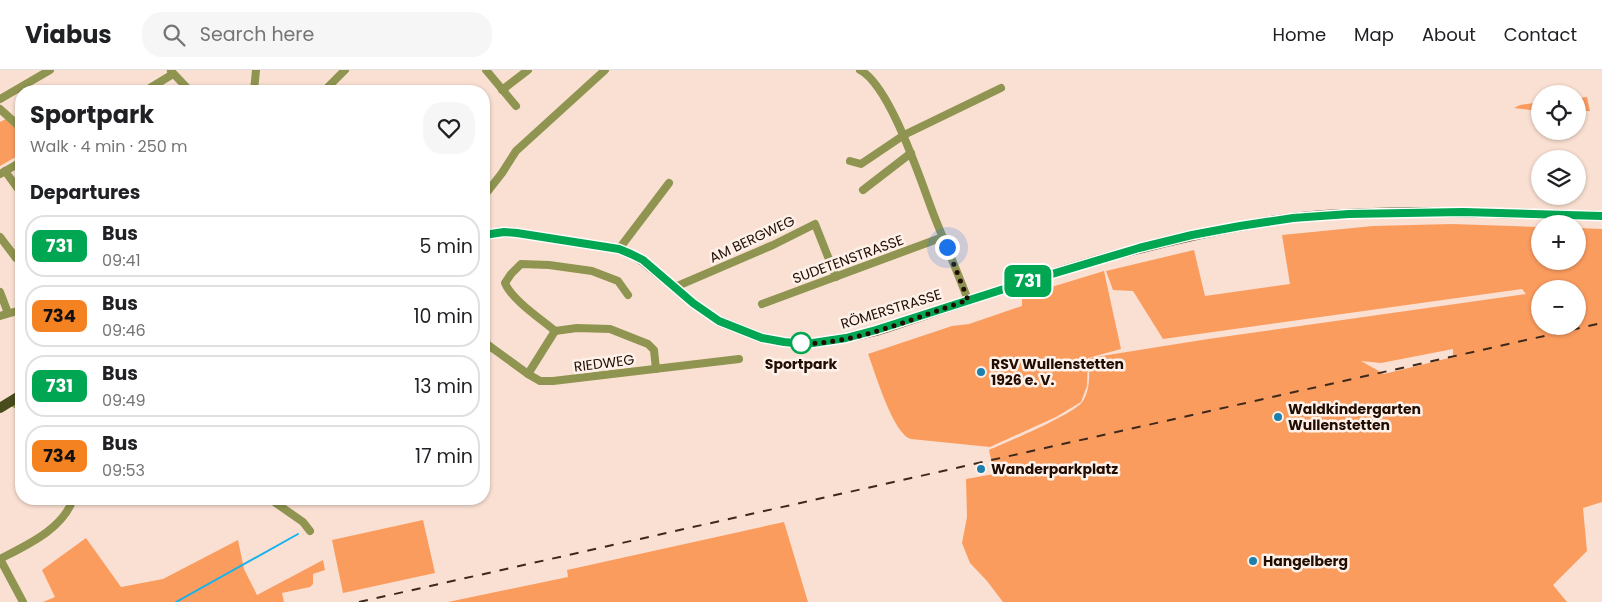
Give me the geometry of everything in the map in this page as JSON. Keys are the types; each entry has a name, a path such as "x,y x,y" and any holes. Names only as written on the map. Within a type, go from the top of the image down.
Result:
{"main road":[{"name":"RÖMERSTRASSE","path":"490,234 504,232 517,233 619,249 643,260 693,303 719,321 762,338 806,344 846,338 876,330 1154,243 1223,229 1293,218 1349,214 1463,212 1602,216"},
{"path":"0,408 15,404"}],"street":[{"path":"24,85 50,70"},
{"path":"255,85 256,70"},
{"path":"330,85 345,70"},
{"path":"486,70 516,106"},
{"path":"502,90 528,70"},
{"path":"490,188 516,151 605,70"},
{"path":"860,70 877,86 904,135 968,300"},
{"path":"153,85 171,72 184,85"},
{"path":"850,162 861,164 904,135 1001,88"},
{"path":"0,99 15,90"},
{"path":"0,109 15,123"},
{"path":"863,190 911,153"},
{"path":"15,166 3,173 15,186"},
{"path":"619,249 668,183"},
{"name":"AM BERGWEG","path":"675,288 773,245 815,224 836,277"},
{"path":"0,237 15,257"},
{"name":"SUDETENSTRASSE","path":"762,304 943,237"},
{"path":"628,294 618,281 592,272 549,265 521,264 505,283 507,289 555,330 577,328 610,329 648,344 654,350 656,369"},
{"path":"0,292 4,314"},
{"path":"528,374 555,330"},
{"name":"RIEDWEG","path":"490,346 540,381 553,382 739,359"},
{"path":"23,602 0,559 28,545 44,534 67,512 70,505"},
{"path":"278,505 302,522 310,531"}],"shaded area":[{"path":"1587,97 1590,111 1586,111"},
{"path":"1531,103 1531,110 1514,108"},
{"path":"8,118 15,124 15,157 0,166 0,122"},
{"path":"1452,224 1531,227 1531,270 1586,270 1586,228 1602,229 1602,502 1583,508 1587,551 1553,585 1567,602 1003,602 970,563 962,543 967,517 966,479 994,474 989,450 1040,427 1077,407 1086,396 1089,380 1089,358 1208,339 1526,294 1522,289 1163,339 1133,291 1113,290 1106,271 1194,250 1205,296 1290,284 1282,235 1373,226","holes":["1453,349 1453,357 1384,374 1361,361 1381,363"]},
{"name":"RSV Wullenstetten 1926 e. V.","path":"1104,271 1121,349 1088,358 1087,386 1081,402 1056,417 990,447 911,439 904,435 891,415 868,354 952,326 969,324 1022,306 1022,296"},
{"path":"423,520 435,573 343,593 332,540"},
{"path":"784,522 808,602 448,602 568,577 567,570"},
{"path":"86,538 121,587 163,579 238,540 244,569 257,595 323,560 325,570 313,574 313,584 310,587 282,593 284,602 43,602 55,597 42,570"}],"waterway":[{"path":"176,602 298,534"}],"railway":[{"path":"359,602 1602,323"}],"bus line":[{"name":"731","path":"490,233 517,233 619,249 643,260 693,303 719,321 762,338 806,344 846,338 876,330 1092,261 1154,243 1223,229 1293,218 1349,214 1463,212 1602,216"}],"place":[{"name":"Sportpark","path":"801,343"},
{"name":"RSV Wullenstetten 1926 e. V.","path":"981,372"},
{"name":"Waldkindergarten Wullenstetten","path":"1278,417"},
{"name":"Wanderparkplatz","path":"981,469"},
{"name":"Hangelberg","path":"1253,561"}],"route":[{"path":"801,343 799,343 806,344 846,338 968,300 947,247"}]}
